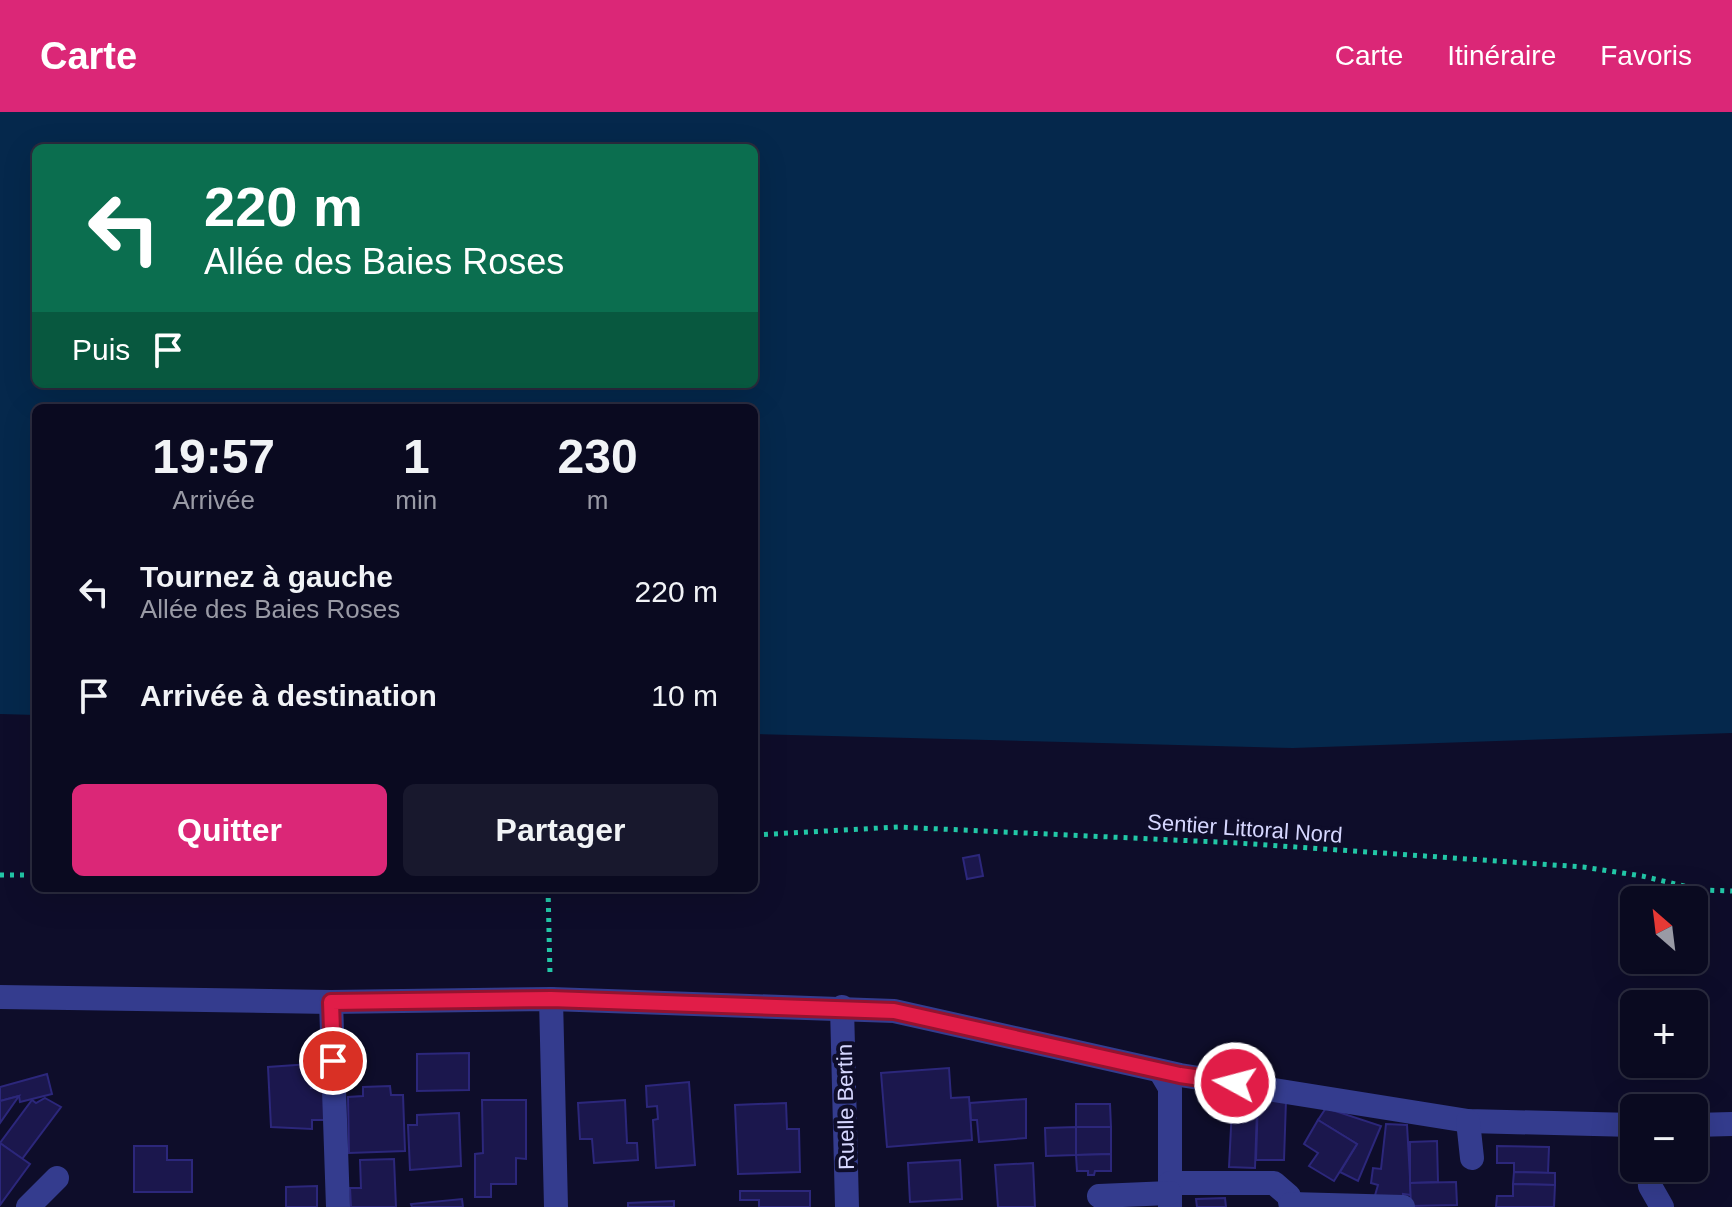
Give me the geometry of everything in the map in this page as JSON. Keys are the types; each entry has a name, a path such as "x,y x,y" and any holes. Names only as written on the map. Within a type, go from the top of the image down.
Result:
{"street":[{"path":"0,997 331,1002 551,999 842,1007 939,1019 1170,1078 1468,1121 1620,1125"},
{"path":"551,999 556,1207"},
{"path":"331,1002 338,1207"},
{"name":"Ruelle Bertin","path":"842,1007 847,1207"},
{"path":"1170,1078 1170,1194"},
{"path":"1468,1121 1472,1158"},
{"path":"1708,1125 1732,1124"},
{"path":"28,1207 57,1178"},
{"path":"1650,1182 1662,1207"},
{"path":"1099,1196 1170,1194 1274,1183 1283,1188 1291,1206 1403,1207"}],"path":[{"name":"Sentier Littoral Nord","path":"758,835 898,827 1208,842 1583,867 1642,876 1701,890 1732,891"},
{"path":"0,875 32,875"},
{"path":"548,892 551,999"}],"water":[{"path":"0,112 1732,112 1732,733 1293,748 758,734 758,404 32,404 32,715 0,714"}],"building":[{"path":"979,855 983,876 967,879 963,858"},
{"path":"469,1053 469,1090 417,1091 417,1054"},
{"path":"310,1064 311,1088 325,1088 327,1120 312,1120 312,1129 271,1127 268,1067"},
{"path":"949,1068 951,1098 969,1097 972,1140 887,1147 881,1073"},
{"path":"47,1074 52,1094 20,1102 19,1096 0,1101 0,1087"},
{"path":"689,1082 695,1165 656,1168 653,1120 658,1119 657,1106 647,1107 646,1086"},
{"path":"390,1086 391,1095 403,1095 405,1151 349,1153 348,1097 363,1096 363,1087"},
{"path":"19,1096 0,1123 0,1101"},
{"path":"45,1098 61,1107 22,1159 0,1143 32,1100 36,1103"},
{"path":"1026,1099 1026,1138 979,1142 977,1120 971,1120 970,1103"},
{"path":"1258,1099 1286,1100 1284,1160 1256,1160"},
{"path":"482,1100 526,1100 526,1159 516,1158 516,1184 491,1184 491,1197 475,1197 475,1154 483,1153"},
{"path":"625,1100 627,1143 637,1143 638,1160 594,1163 592,1139 580,1139 578,1103"},
{"path":"786,1103 787,1129 799,1129 800,1172 738,1174 735,1105"},
{"path":"1076,1104 1110,1104 1111,1127 1076,1127"},
{"path":"1232,1108 1257,1109 1255,1168 1229,1167"},
{"path":"1326,1108 1381,1126 1358,1181 1340,1172 1357,1144 1318,1120"},
{"path":"459,1113 461,1166 410,1170 408,1125 417,1125 417,1115"},
{"path":"1318,1120 1357,1144 1334,1181 1309,1166 1318,1153 1304,1144"},
{"path":"1386,1124 1407,1125 1411,1195 1403,1194 1403,1202 1374,1199 1378,1185 1371,1183 1373,1168 1381,1169"},
{"path":"1076,1127 1111,1127 1111,1154 1076,1155"},
{"path":"1076,1127 1076,1155 1046,1156 1045,1128"},
{"path":"1437,1141 1438,1182 1410,1183 1410,1142"},
{"path":"0,1143 30,1164 0,1205"},
{"path":"134,1146 167,1146 167,1160 192,1160 192,1192 134,1192"},
{"path":"1497,1146 1549,1147 1548,1173 1514,1172 1514,1163 1497,1163"},
{"path":"1111,1154 1111,1171 1095,1171 1094,1175 1088,1175 1088,1171 1077,1171 1076,1155"},
{"path":"394,1159 396,1207 351,1207 350,1188 361,1188 360,1160"},
{"path":"960,1160 962,1199 910,1202 908,1163"},
{"path":"1033,1163 1035,1207 998,1207 995,1165"},
{"path":"1514,1172 1555,1173 1555,1185 1513,1184"},
{"path":"1456,1182 1457,1205 1411,1206 1410,1183"},
{"path":"1513,1184 1555,1185 1554,1207 1496,1207 1497,1196 1513,1196"},
{"path":"317,1186 317,1207 286,1207 286,1187"},
{"path":"740,1191 810,1191 810,1207 759,1207 759,1200 740,1200"},
{"path":"1225,1198 1226,1207 1197,1207 1196,1199"},
{"path":"462,1199 463,1207 412,1207 411,1204"},
{"path":"674,1201 674,1207 628,1207 628,1203"}],"route":[{"path":"333,1061 331,1002 579,999 744,1003 894,1011 1096,1054 1160,1071 1235,1083"}]}
